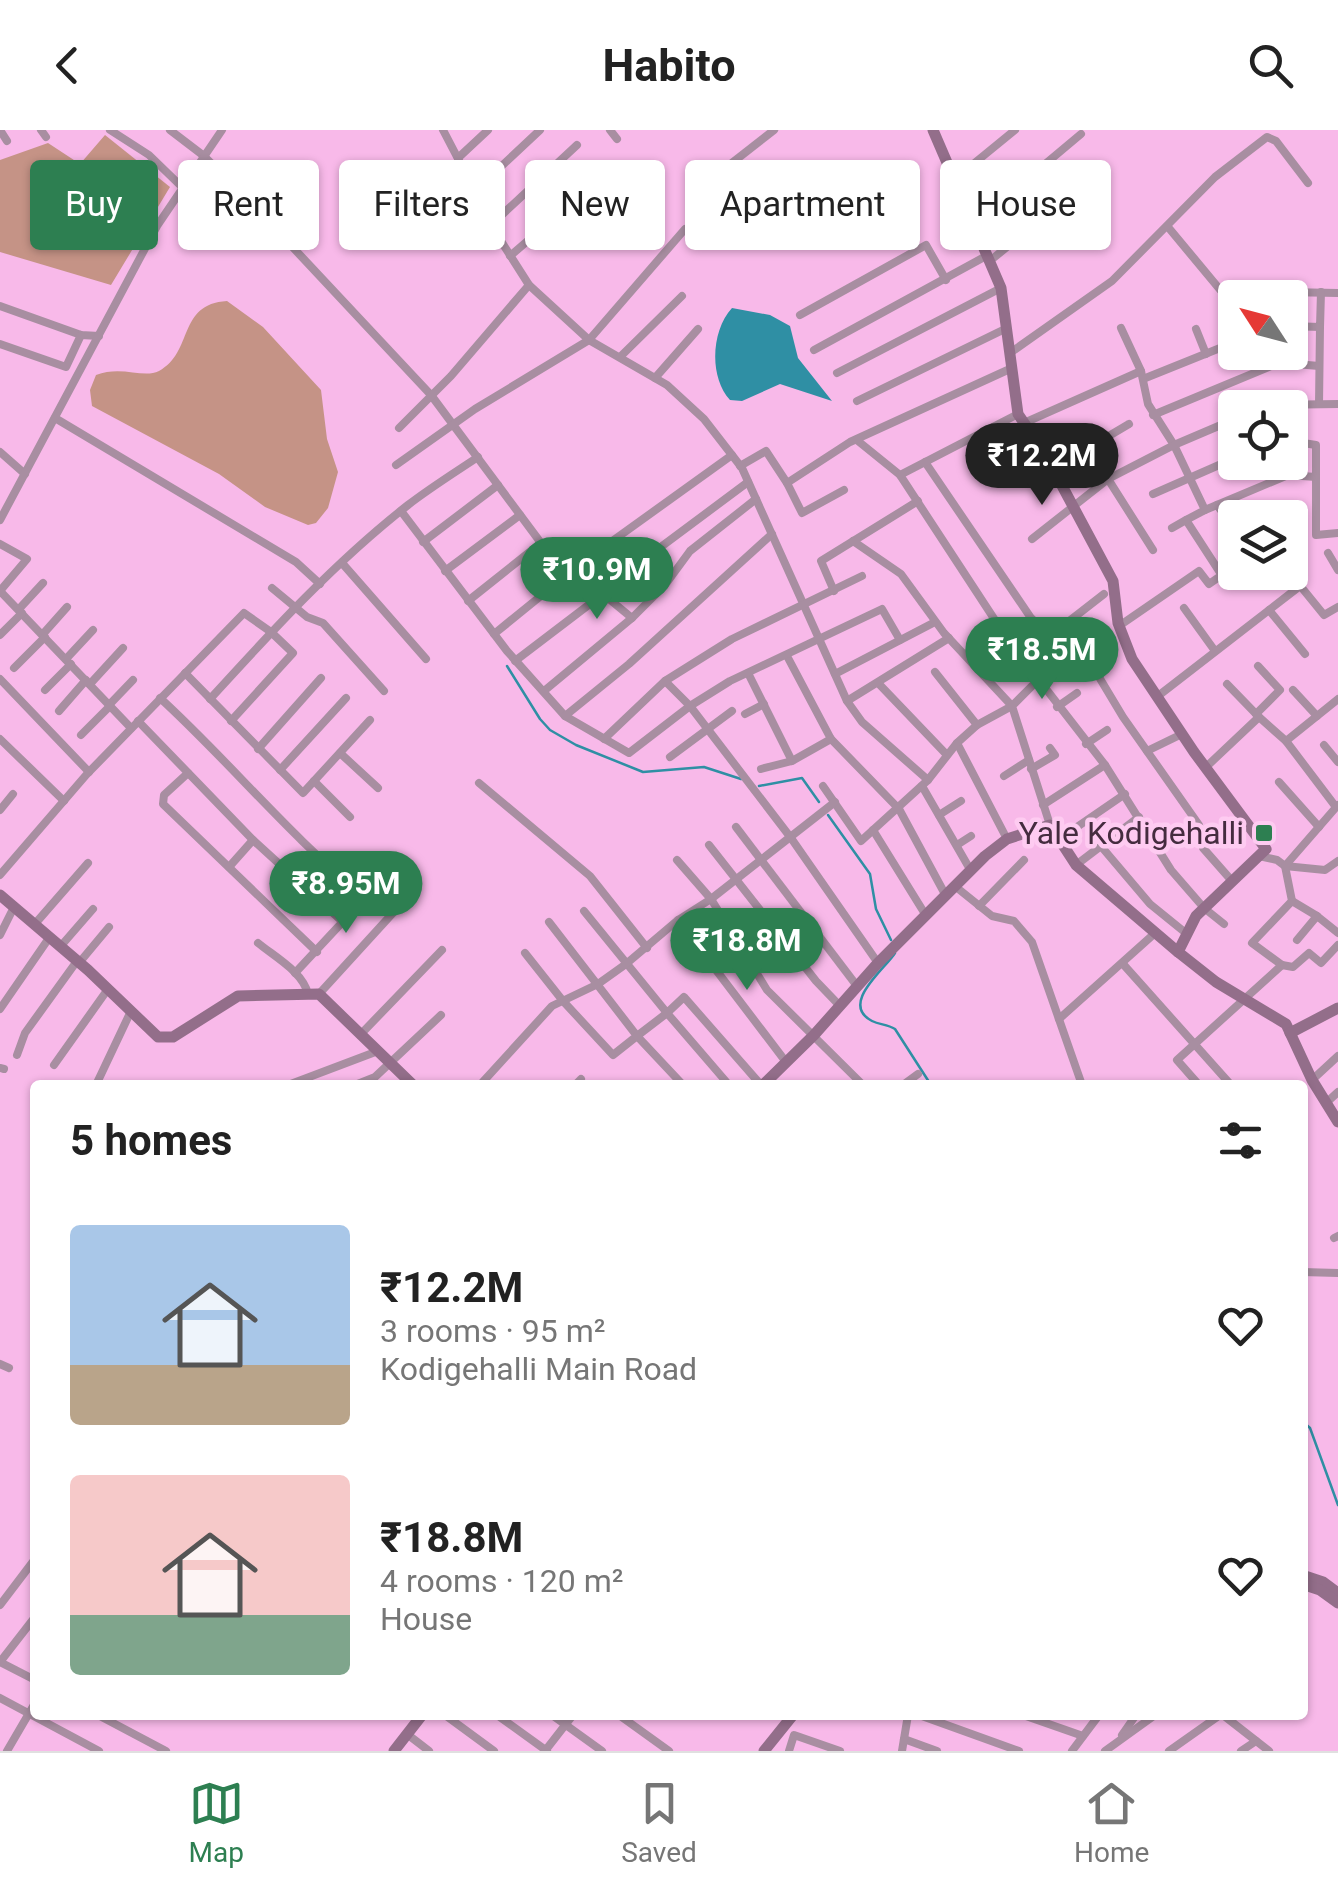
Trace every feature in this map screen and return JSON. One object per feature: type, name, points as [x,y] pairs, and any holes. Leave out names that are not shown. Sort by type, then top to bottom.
[{"type":"street","points":[[0,130],[7,141]]},
{"type":"street","points":[[110,130],[149,155],[178,183]]},
{"type":"street","points":[[170,130],[204,156],[432,395],[541,543],[468,601]]},
{"type":"street","points":[[201,160],[222,130]]},
{"type":"street","points":[[442,130],[458,158],[488,130]]},
{"type":"street","points":[[505,163],[540,130]]},
{"type":"street","points":[[610,130],[617,138]]},
{"type":"street","points":[[736,160],[774,130]]},
{"type":"street","points":[[934,130],[947,160]]},
{"type":"street","points":[[978,160],[1015,130]]},
{"type":"street","points":[[1050,160],[1081,134]]},
{"type":"street","points":[[1010,353],[1112,281],[1216,177],[1267,136],[1276,141],[1308,183]]},
{"type":"street","points":[[505,212],[578,145]]},
{"type":"street","points":[[1,514],[178,196]]},
{"type":"street","points":[[1168,227],[1218,287]]},
{"type":"street","points":[[396,464],[589,340],[685,229]]},
{"type":"street","points":[[510,256],[525,243]]},
{"type":"street","points":[[800,315],[926,245],[946,280]]},
{"type":"street","points":[[505,247],[529,285],[589,340],[668,384],[704,419],[740,466],[847,701],[862,722],[925,783],[972,871]]},
{"type":"street","points":[[986,250],[1001,288],[1021,418],[1075,506],[1113,581],[1119,626],[1132,659],[1266,849],[1196,916],[1178,952]]},
{"type":"street","points":[[814,350],[999,250]]},
{"type":"street","points":[[399,428],[529,285]]},
{"type":"street","points":[[837,373],[1001,288]]},
{"type":"street","points":[[1308,292],[1338,293]]},
{"type":"street","points":[[1319,404],[1321,292]]},
{"type":"street","points":[[620,358],[682,296]]},
{"type":"street","points":[[0,306],[81,335],[99,336]]},
{"type":"street","points":[[1308,327],[1320,328]]},
{"type":"street","points":[[857,401],[1007,328]]},
{"type":"street","points":[[1122,328],[1153,414],[1174,445],[1205,510]]},
{"type":"street","points":[[655,378],[698,329]]},
{"type":"street","points":[[1196,329],[1206,354]]},
{"type":"street","points":[[0,344],[66,366],[81,335]]},
{"type":"street","points":[[900,475],[1021,418],[1218,349]]},
{"type":"street","points":[[1153,414],[1280,364],[1320,366]]},
{"type":"street","points":[[787,483],[858,441],[1012,368]]},
{"type":"street","points":[[1308,405],[1338,404]]},
{"type":"street","points":[[55,418],[296,562],[320,584]]},
{"type":"street","points":[[1054,469],[1128,424]]},
{"type":"street","points":[[1032,539],[1108,480],[1218,427]]},
{"type":"street","points":[[858,441],[900,475],[1037,680],[1105,765],[1171,870],[1204,908],[1224,924]]},
{"type":"street","points":[[1308,444],[1316,445],[1316,534],[1338,533]]},
{"type":"street","points":[[740,466],[766,451],[802,512],[844,490]]},
{"type":"street","points":[[0,452],[25,474]]},
{"type":"street","points":[[494,634],[579,565],[732,456]]},
{"type":"street","points":[[210,699],[342,563],[401,511],[478,457]]},
{"type":"street","points":[[823,786],[861,841],[925,783],[957,742],[977,725],[1012,706],[1054,657],[1050,636],[1030,618],[924,462]]},
{"type":"street","points":[[1153,494],[1218,465]]},
{"type":"street","points":[[1172,528],[1288,475],[1316,477]]},
{"type":"street","points":[[1108,480],[1153,550]]},
{"type":"street","points":[[646,558],[748,482]]},
{"type":"street","points":[[423,542],[498,485]]},
{"type":"street","points":[[544,691],[632,618],[665,585],[681,558],[756,499]]},
{"type":"street","points":[[834,591],[821,560],[918,501]]},
{"type":"street","points":[[401,511],[515,661],[565,716],[629,753],[690,706],[748,673],[882,608],[900,640]]},
{"type":"street","points":[[445,572],[520,515]]},
{"type":"street","points":[[1186,520],[1218,569]]},
{"type":"street","points":[[565,716],[629,664],[772,534]]},
{"type":"street","points":[[852,541],[900,574],[935,622],[1012,706],[1050,825],[1076,865],[1154,934],[1286,1024],[1312,1080],[1338,1122]]},
{"type":"street","points":[[0,544],[27,559],[0,591],[110,705],[188,773],[344,924]]},
{"type":"street","points":[[1328,554],[1338,570]]},
{"type":"street","points":[[342,563],[426,659]]},
{"type":"street","points":[[579,565],[603,594],[632,618]]},
{"type":"street","points":[[1119,626],[1199,571],[1209,584],[1218,576]]},
{"type":"street","points":[[604,739],[665,681],[732,639],[862,576]]},
{"type":"street","points":[[0,636],[43,583]]},
{"type":"street","points":[[272,588],[323,624],[384,691]]},
{"type":"street","points":[[1158,696],[1295,590]]},
{"type":"street","points":[[1303,590],[1324,615],[1338,606]]},
{"type":"street","points":[[515,661],[603,594]]},
{"type":"street","points":[[1050,636],[1104,594]]},
{"type":"street","points":[[14,668],[67,607]]},
{"type":"street","points":[[1184,608],[1215,651]]},
{"type":"street","points":[[1269,610],[1305,654]]},
{"type":"street","points":[[0,875],[90,772],[244,612],[293,653],[231,720]]},
{"type":"street","points":[[835,674],[935,622]]},
{"type":"street","points":[[1066,622],[1147,751],[1200,826],[1203,848],[1232,881]]},
{"type":"street","points":[[45,690],[94,630]]},
{"type":"street","points":[[847,701],[949,638]]},
{"type":"street","points":[[58,711],[123,648]]},
{"type":"street","points":[[787,656],[831,740],[898,809],[951,891],[992,916],[1014,921],[1032,942],[1080,1080]]},
{"type":"street","points":[[1206,768],[1280,690],[1258,666]]},
{"type":"street","points":[[935,672],[977,725]]},
{"type":"street","points":[[185,673],[302,793],[370,720]]},
{"type":"street","points":[[748,673],[792,761]]},
{"type":"street","points":[[258,748],[321,678]]},
{"type":"street","points":[[0,679],[90,772]]},
{"type":"street","points":[[70,751],[133,680]]},
{"type":"street","points":[[665,681],[708,726],[878,962]]},
{"type":"street","points":[[879,684],[946,754]]},
{"type":"street","points":[[1227,684],[1286,742],[1337,806],[1284,866]]},
{"type":"street","points":[[1293,690],[1317,716]]},
{"type":"street","points":[[1057,706],[1077,693]]},
{"type":"street","points":[[160,698],[206,740],[319,860],[366,898]]},
{"type":"street","points":[[280,770],[346,698]]},
{"type":"street","points":[[1286,742],[1338,700]]},
{"type":"street","points":[[745,714],[764,704]]},
{"type":"street","points":[[670,757],[732,711]]},
{"type":"street","points":[[1086,744],[1106,730]]},
{"type":"street","points":[[1147,751],[1182,734]]},
{"type":"street","points":[[0,738],[64,801]]},
{"type":"street","points":[[761,769],[792,761],[831,740]]},
{"type":"street","points":[[957,742],[1007,839]]},
{"type":"street","points":[[1324,745],[1338,762]]},
{"type":"street","points":[[1004,776],[1055,755],[1050,748]]},
{"type":"street","points":[[340,752],[378,788]]},
{"type":"street","points":[[1043,806],[1105,765]]},
{"type":"street","points":[[188,773],[162,800],[317,952]]},
{"type":"street","points":[[314,781],[350,817]]},
{"type":"street","points":[[1279,782],[1319,827]]},
{"type":"street","points":[[479,783],[590,876],[648,948]]},
{"type":"street","points":[[0,810],[13,794]]},
{"type":"street","points":[[1058,840],[1124,794]]},
{"type":"street","points":[[939,815],[961,801]]},
{"type":"street","points":[[485,1080],[552,1006],[598,984],[626,964],[835,802]]},
{"type":"street","points":[[1076,865],[1139,817]]},
{"type":"street","points":[[1328,817],[1338,823]]},
{"type":"street","points":[[769,1080],[878,962],[985,856],[1007,839],[1050,825]]},
{"type":"street","points":[[736,827],[857,986]]},
{"type":"street","points":[[874,830],[925,914]]},
{"type":"street","points":[[956,846],[971,836]]},
{"type":"street","points":[[229,868],[253,840]]},
{"type":"street","points":[[1100,844],[1150,904],[1186,934]]},
{"type":"street","points":[[709,846],[840,1006]]},
{"type":"street","points":[[1259,856],[1284,866],[1325,870],[1338,861]]},
{"type":"street","points":[[677,860],[711,899],[767,990],[858,1080]]},
{"type":"street","points":[[979,906],[1024,860]]},
{"type":"street","points":[[34,926],[88,863]]},
{"type":"street","points":[[1284,866],[1292,901],[1338,933]]},
{"type":"street","points":[[296,974],[377,886]]},
{"type":"street","points":[[0,894],[158,1036],[173,1038],[238,996],[314,994],[402,903]]},
{"type":"street","points":[[1292,901],[1252,943],[1282,965],[1293,967],[1309,953],[1321,963],[1338,945]]},
{"type":"street","points":[[0,935],[14,907]]},
{"type":"street","points":[[60,947],[93,909]]},
{"type":"street","points":[[584,912],[726,1080]]},
{"type":"street","points":[[1296,940],[1317,916]]},
{"type":"street","points":[[678,920],[786,1062]]},
{"type":"street","points":[[549,922],[636,1036],[679,1080]]},
{"type":"street","points":[[17,1056],[25,1033],[78,962],[110,927]]},
{"type":"street","points":[[1059,1020],[1154,934]]},
{"type":"street","points":[[0,1009],[49,938]]},
{"type":"street","points":[[258,943],[409,1080]]},
{"type":"street","points":[[360,1034],[442,950]]},
{"type":"street","points":[[525,953],[563,1002],[613,1055],[684,997],[761,1080]]},
{"type":"street","points":[[1122,964],[1227,1080]]},
{"type":"street","points":[[1195,1080],[1178,1060],[1282,965]]},
{"type":"street","points":[[54,1065],[108,989]]},
{"type":"street","points":[[1290,1033],[1338,1008]]},
{"type":"street","points":[[98,1080],[132,1011]]},
{"type":"street","points":[[370,1080],[440,1015]]},
{"type":"street","points":[[301,1080],[378,1051]]},
{"type":"street","points":[[1312,1080],[1338,1056]]},
{"type":"street","points":[[910,1080],[918,1074]]},
{"type":"street","points":[[673,1080],[676,1077]]},
{"type":"street","points":[[1326,1103],[1338,1092]]},
{"type":"street","points":[[1308,1272],[1338,1273]]},
{"type":"street","points":[[0,1605],[30,1566]]},
{"type":"street","points":[[1308,1577],[1338,1593]]},
{"type":"street","points":[[1308,1586],[1338,1602]]},
{"type":"street","points":[[30,1623],[0,1662],[30,1677]]},
{"type":"street","points":[[0,1698],[29,1713],[7,1749]]},
{"type":"street","points":[[42,1720],[99,1751]]},
{"type":"street","points":[[107,1720],[166,1751]]},
{"type":"street","points":[[394,1751],[418,1720]]},
{"type":"street","points":[[452,1720],[494,1751]]},
{"type":"street","points":[[504,1720],[546,1751],[569,1720]]},
{"type":"street","points":[[558,1720],[602,1751]]},
{"type":"street","points":[[626,1720],[669,1751]]},
{"type":"street","points":[[764,1751],[789,1720]]},
{"type":"street","points":[[902,1751],[907,1720]]},
{"type":"street","points":[[933,1720],[1019,1751]]},
{"type":"street","points":[[1037,1720],[1083,1736]]},
{"type":"street","points":[[1072,1751],[1095,1720]]},
{"type":"street","points":[[1117,1742],[1132,1720]]},
{"type":"street","points":[[1105,1751],[1148,1720]]},
{"type":"street","points":[[1168,1751],[1214,1720]]},
{"type":"street","points":[[1229,1720],[1269,1751]]},
{"type":"street","points":[[407,1734],[429,1751]]},
{"type":"street","points":[[789,1751],[794,1735],[840,1751]]},
{"type":"street","points":[[904,1739],[937,1751]]},
{"type":"street","points":[[1241,1751],[1256,1740]]},
{"type":"shaded area","points":[[105,135],[136,160],[83,160]]},
{"type":"shaded area","points":[[48,143],[74,160],[30,160],[30,250],[132,250],[111,285],[0,252],[0,160]]},
{"type":"shaded area","points":[[158,177],[170,187],[158,207]]},
{"type":"shaded area","points":[[227,301],[263,327],[321,390],[327,439],[338,472],[328,508],[316,523],[308,525],[265,507],[219,474],[92,406],[90,390],[96,375],[159,371],[170,363],[200,311]]},
{"type":"shaded area","points":[[732,308],[770,315],[790,326],[798,358],[832,401],[780,384],[742,401],[730,400],[718,379],[715,354],[720,329]]},
{"type":"waterway","points":[[507,666],[540,719],[550,730],[576,745],[643,772],[704,767],[741,779]]},
{"type":"waterway","points":[[759,786],[802,778],[819,802]]},
{"type":"waterway","points":[[828,815],[870,874],[876,909],[891,940]]},
{"type":"waterway","points":[[895,953],[867,987],[860,1005],[872,1021],[895,1029],[928,1080]]},
{"type":"waterway","points":[[1308,1426],[1338,1505]]},
{"type":"place","name":"Yale Kodigehalli","points":[[1264,833]]}]
